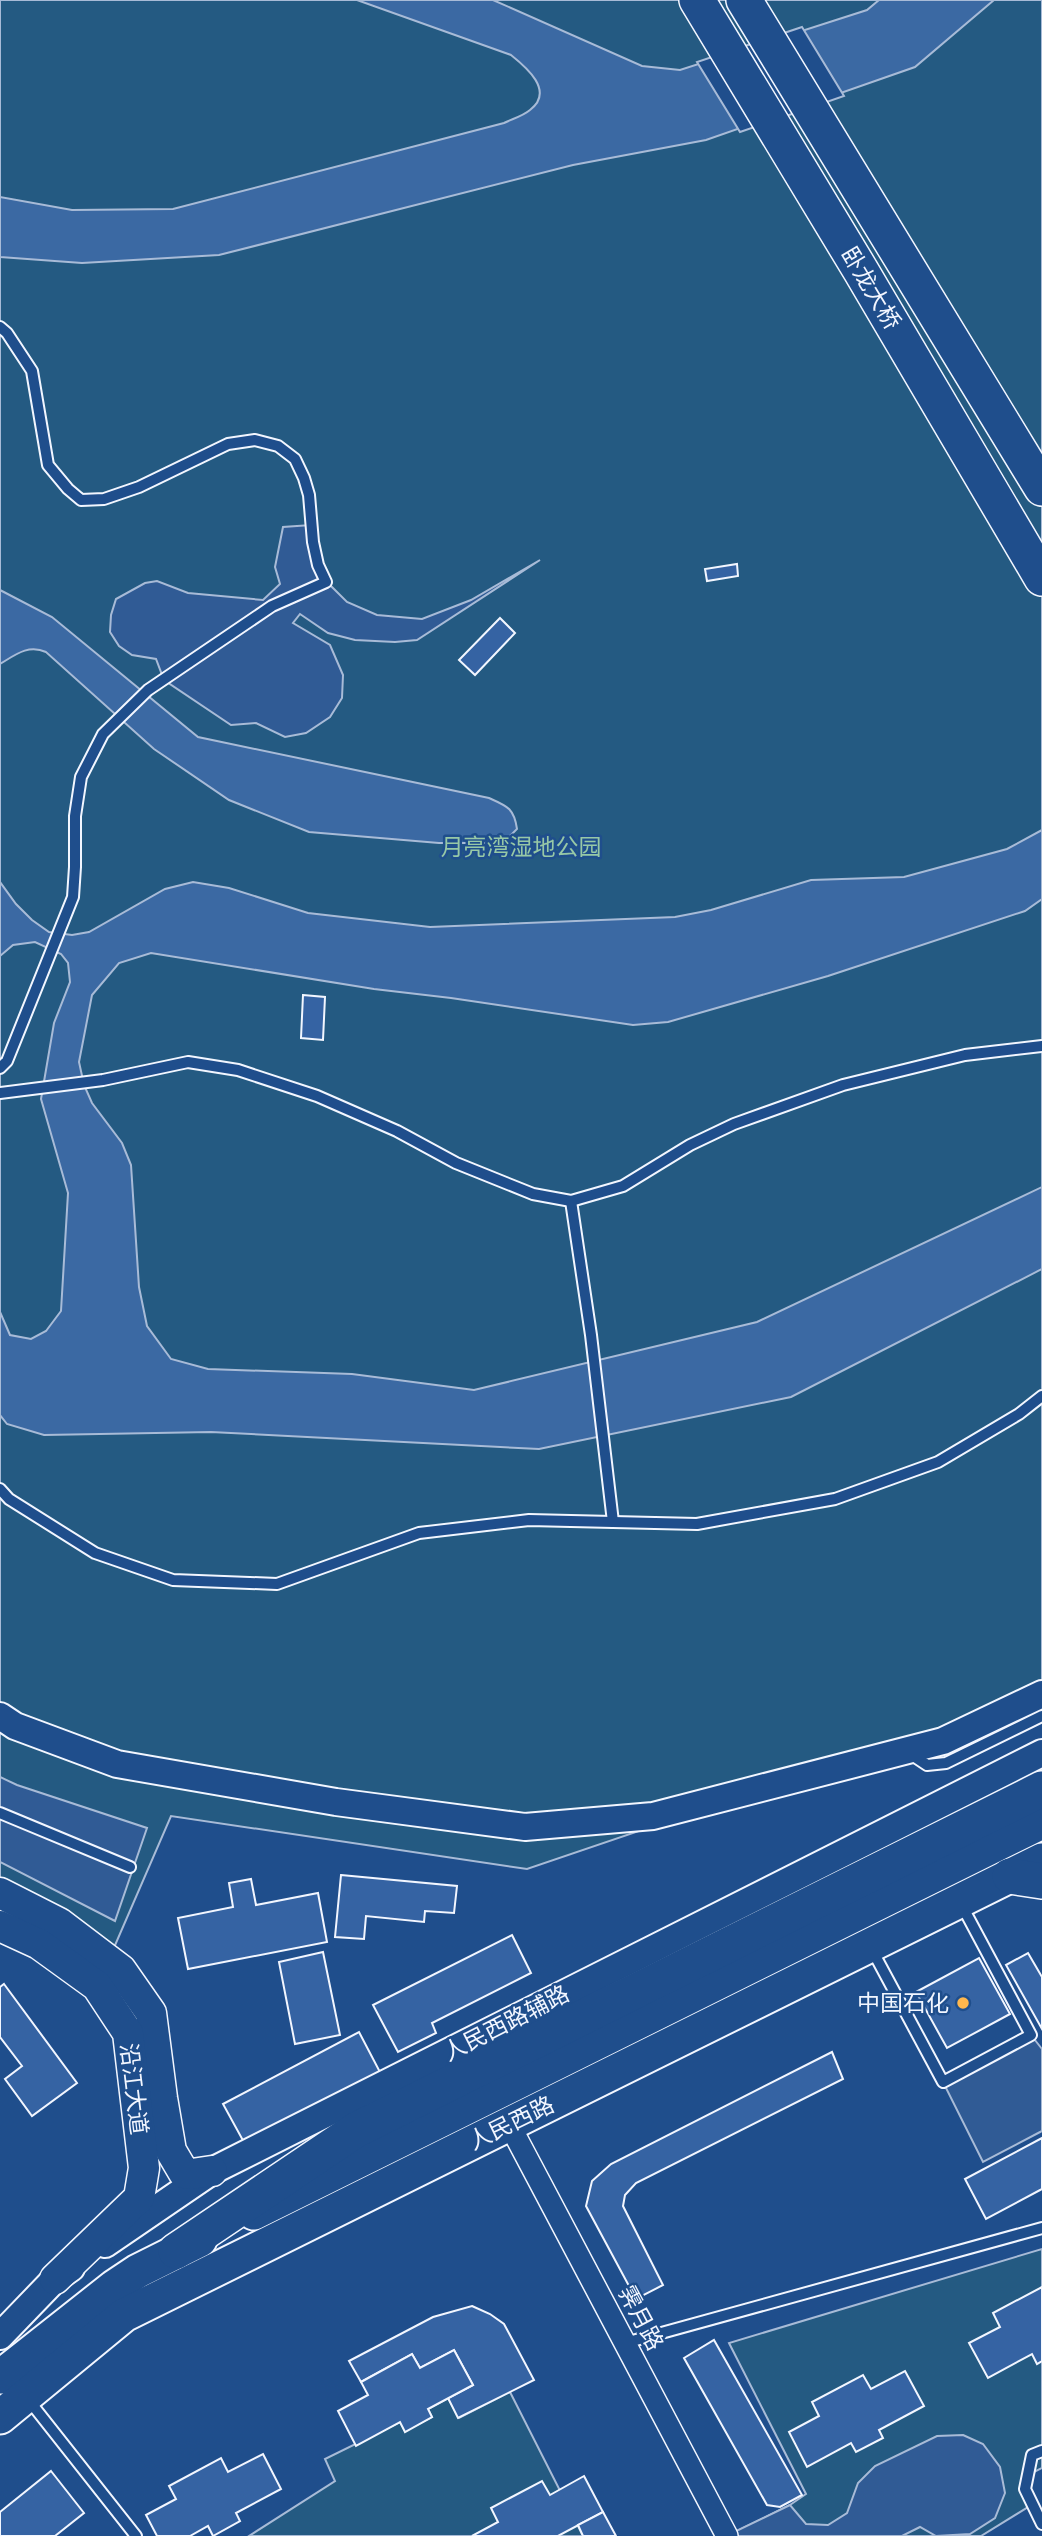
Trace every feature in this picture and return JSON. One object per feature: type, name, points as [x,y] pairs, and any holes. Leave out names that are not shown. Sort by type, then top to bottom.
[{"type":"highway","name":"卧龙大桥","points":[[697,0],[868,282],[1042,578]]},
{"type":"highway","name":"卧龙大桥","points":[[744,0],[1042,488]]},
{"type":"highway","points":[[176,2251],[356,2130],[1042,1789]]},
{"type":"main road","name":"人民西路","points":[[0,2417],[13,2387],[114,2287],[176,2251],[1042,1822]]},
{"type":"main road","name":"人民西路","points":[[13,2387],[124,2315],[959,1901],[1034,1878]]},
{"type":"main road","name":"沿江大道","points":[[0,1893],[59,1923],[121,1970],[151,2013],[171,2151],[184,2173],[212,2171]]},
{"type":"main road","name":"沿江大道","points":[[0,1926],[39,1944],[97,1986],[128,2033],[144,2168],[139,2198],[55,2279]]},
{"type":"street","points":[[0,1717],[15,1726],[117,1764],[336,1802],[525,1827],[653,1816],[906,1751],[943,1741],[1042,1694]]},
{"type":"street","name":"人民西路辅路","points":[[0,2336],[55,2279],[212,2171],[1042,1753]]},
{"type":"street","name":"霁月路","points":[[509,2124],[727,2536]]},
{"type":"lane","points":[[0,327],[7,332],[32,371],[48,465],[68,489],[81,499],[104,499],[139,487],[228,444],[255,440],[278,446],[295,459],[304,478],[309,495],[313,542],[318,565],[326,582],[272,606],[148,691],[103,734],[80,777],[75,816],[73,897],[7,1061],[0,1068]]},
{"type":"lane","points":[[0,1093],[103,1080],[188,1062],[238,1070],[317,1096],[397,1131],[456,1163],[533,1194],[571,1201],[623,1186],[690,1145],[734,1124],[843,1085],[965,1055],[1042,1046]]},
{"type":"lane","points":[[571,1201],[591,1335],[613,1522]]},
{"type":"lane","points":[[0,1489],[9,1499],[95,1553],[173,1580],[277,1584],[419,1533],[528,1520],[697,1524],[835,1499],[938,1462],[1019,1415],[1042,1396]]},
{"type":"lane","points":[[906,1751],[928,1765],[946,1763],[1042,1716]]},
{"type":"lane","points":[[0,1814],[130,1867]]},
{"type":"lane","points":[[870,1945],[943,2082],[1031,2035],[959,1901]]},
{"type":"lane","points":[[625,2343],[1042,2228]]},
{"type":"lane","points":[[13,2387],[136,2536]]},
{"type":"lane","points":[[1042,2451],[1032,2455],[1025,2489],[1042,2524]]},
{"type":"green space","name":"月亮湾湿地公园","points":[[0,0],[1042,0],[1042,1694],[527,1869],[171,1816],[103,1973],[0,1909]]},
{"type":"green space","points":[[1042,2249],[1042,2468],[1028,2475],[1033,2504],[981,2536],[727,2536],[790,2505],[806,2494],[729,2343]]},
{"type":"green space","points":[[510,2392],[583,2536],[249,2536],[335,2481],[325,2459],[400,2422],[405,2431],[432,2417],[428,2409],[448,2398],[459,2418]]},
{"type":"shaded area","points":[[357,0],[493,0],[642,66],[680,70],[867,10],[879,0],[994,0],[915,67],[706,140],[573,165],[219,255],[82,263],[0,257],[0,197],[72,210],[173,209],[504,123],[527,112],[537,103],[540,95],[536,80],[511,55]]},
{"type":"shaded area","points":[[311,525],[318,565],[331,586],[347,602],[377,615],[422,619],[471,600],[540,560],[417,640],[355,640],[328,633],[300,614],[293,623],[330,645],[343,675],[342,698],[330,717],[306,733],[285,737],[256,723],[231,725],[164,680],[156,659],[132,655],[119,646],[110,632],[116,599],[145,583],[157,581],[188,593],[263,600],[280,584],[275,567],[283,527]]},
{"type":"shaded area","points":[[0,590],[52,617],[198,737],[489,798],[509,809],[517,829],[507,839],[492,843],[439,843],[309,832],[229,800],[154,749],[46,652],[27,650],[0,664]]},
{"type":"shaded area","points":[[1042,830],[1042,899],[1025,911],[828,976],[668,1022],[633,1025],[374,989],[151,953],[119,963],[92,995],[79,1062],[84,1085],[92,1103],[122,1143],[131,1165],[139,1287],[147,1326],[171,1359],[208,1369],[352,1374],[474,1390],[757,1322],[1042,1187],[1042,1269],[791,1397],[539,1449],[211,1432],[44,1435],[7,1424],[0,1415],[0,1312],[10,1335],[31,1339],[46,1331],[61,1311],[68,1193],[41,1099],[54,1023],[70,982],[68,963],[61,954],[35,942],[13,945],[0,956],[0,882],[32,920],[49,932],[72,935],[89,932],[165,889],[193,882],[229,888],[308,913],[430,927],[675,917],[711,910],[811,880],[904,877],[1007,849]]},
{"type":"shaded area","points":[[0,1777],[147,1828],[115,1921],[0,1862]]},
{"type":"shaded area","points":[[1031,2035],[1042,2049],[1042,2131],[983,2162],[943,2082]]},
{"type":"shaded area","points":[[963,2435],[983,2444],[1000,2467],[1005,2493],[995,2518],[970,2534],[936,2536],[920,2527],[902,2536],[726,2536],[790,2505],[806,2524],[828,2525],[847,2513],[858,2483],[875,2466],[937,2436]]},
{"type":"pier","points":[[802,27],[844,96],[740,132],[697,62]]},
{"type":"building","points":[[737,564],[738,576],[707,581],[705,569]]},
{"type":"building","points":[[500,618],[515,633],[475,675],[459,660]]},
{"type":"building","points":[[303,995],[325,997],[323,1040],[301,1038]]},
{"type":"building","points":[[341,1875],[457,1886],[454,1913],[425,1911],[424,1922],[366,1916],[364,1939],[335,1937]]},
{"type":"building","points":[[251,1879],[256,1905],[318,1893],[327,1942],[188,1969],[178,1918],[233,1907],[229,1883]]},
{"type":"building","points":[[512,1935],[531,1973],[432,2023],[436,2033],[398,2052],[373,2005]]},
{"type":"building","points":[[323,1952],[340,2035],[295,2044],[279,1962]]},
{"type":"building","points":[[1028,1953],[1042,1977],[1042,2029],[1006,1965]]},
{"type":"building","name":"中国石化","points":[[979,1958],[1010,2014],[947,2048],[916,1992]]},
{"type":"building","points":[[4,1984],[77,2083],[32,2116],[5,2079],[22,2066],[0,2037],[0,1987]]},
{"type":"building","points":[[359,2032],[381,2074],[246,2146],[223,2104]]},
{"type":"building","points":[[832,2052],[843,2079],[636,2183],[625,2195],[623,2206],[663,2285],[636,2299],[586,2206],[592,2181],[611,2164]]},
{"type":"building","points":[[1042,2138],[1042,2189],[986,2219],[965,2179]]},
{"type":"building","points":[[1042,2287],[1042,2361],[1037,2364],[1032,2354],[988,2378],[969,2343],[1000,2327],[993,2313]]},
{"type":"building","points":[[472,2306],[504,2324],[534,2380],[458,2418],[448,2398],[473,2385],[454,2350],[420,2368],[412,2354],[361,2382],[349,2361],[433,2317]]},
{"type":"building","points":[[714,2340],[802,2495],[780,2507],[767,2505],[684,2358]]},
{"type":"building","points":[[454,2350],[473,2385],[428,2409],[432,2417],[405,2432],[400,2422],[356,2446],[338,2411],[368,2395],[361,2382],[412,2354],[420,2368]]},
{"type":"building","points":[[905,2371],[924,2406],[879,2430],[883,2438],[856,2452],[851,2443],[807,2467],[789,2432],[819,2416],[812,2402],[863,2375],[871,2389]]},
{"type":"building","points":[[263,2454],[281,2489],[236,2513],[240,2521],[213,2536],[208,2526],[190,2536],[157,2536],[146,2515],[176,2499],[169,2486],[221,2458],[228,2472]]},
{"type":"building","points":[[51,2471],[84,2513],[55,2536],[0,2536],[0,2512]]},
{"type":"building","points":[[584,2476],[603,2512],[558,2536],[472,2536],[498,2522],[491,2508],[542,2481],[550,2495]]},
{"type":"building","points":[[603,2512],[616,2536],[583,2536],[578,2525]]},
{"type":"place","name":"中国石化","points":[[963,2003]]}]
